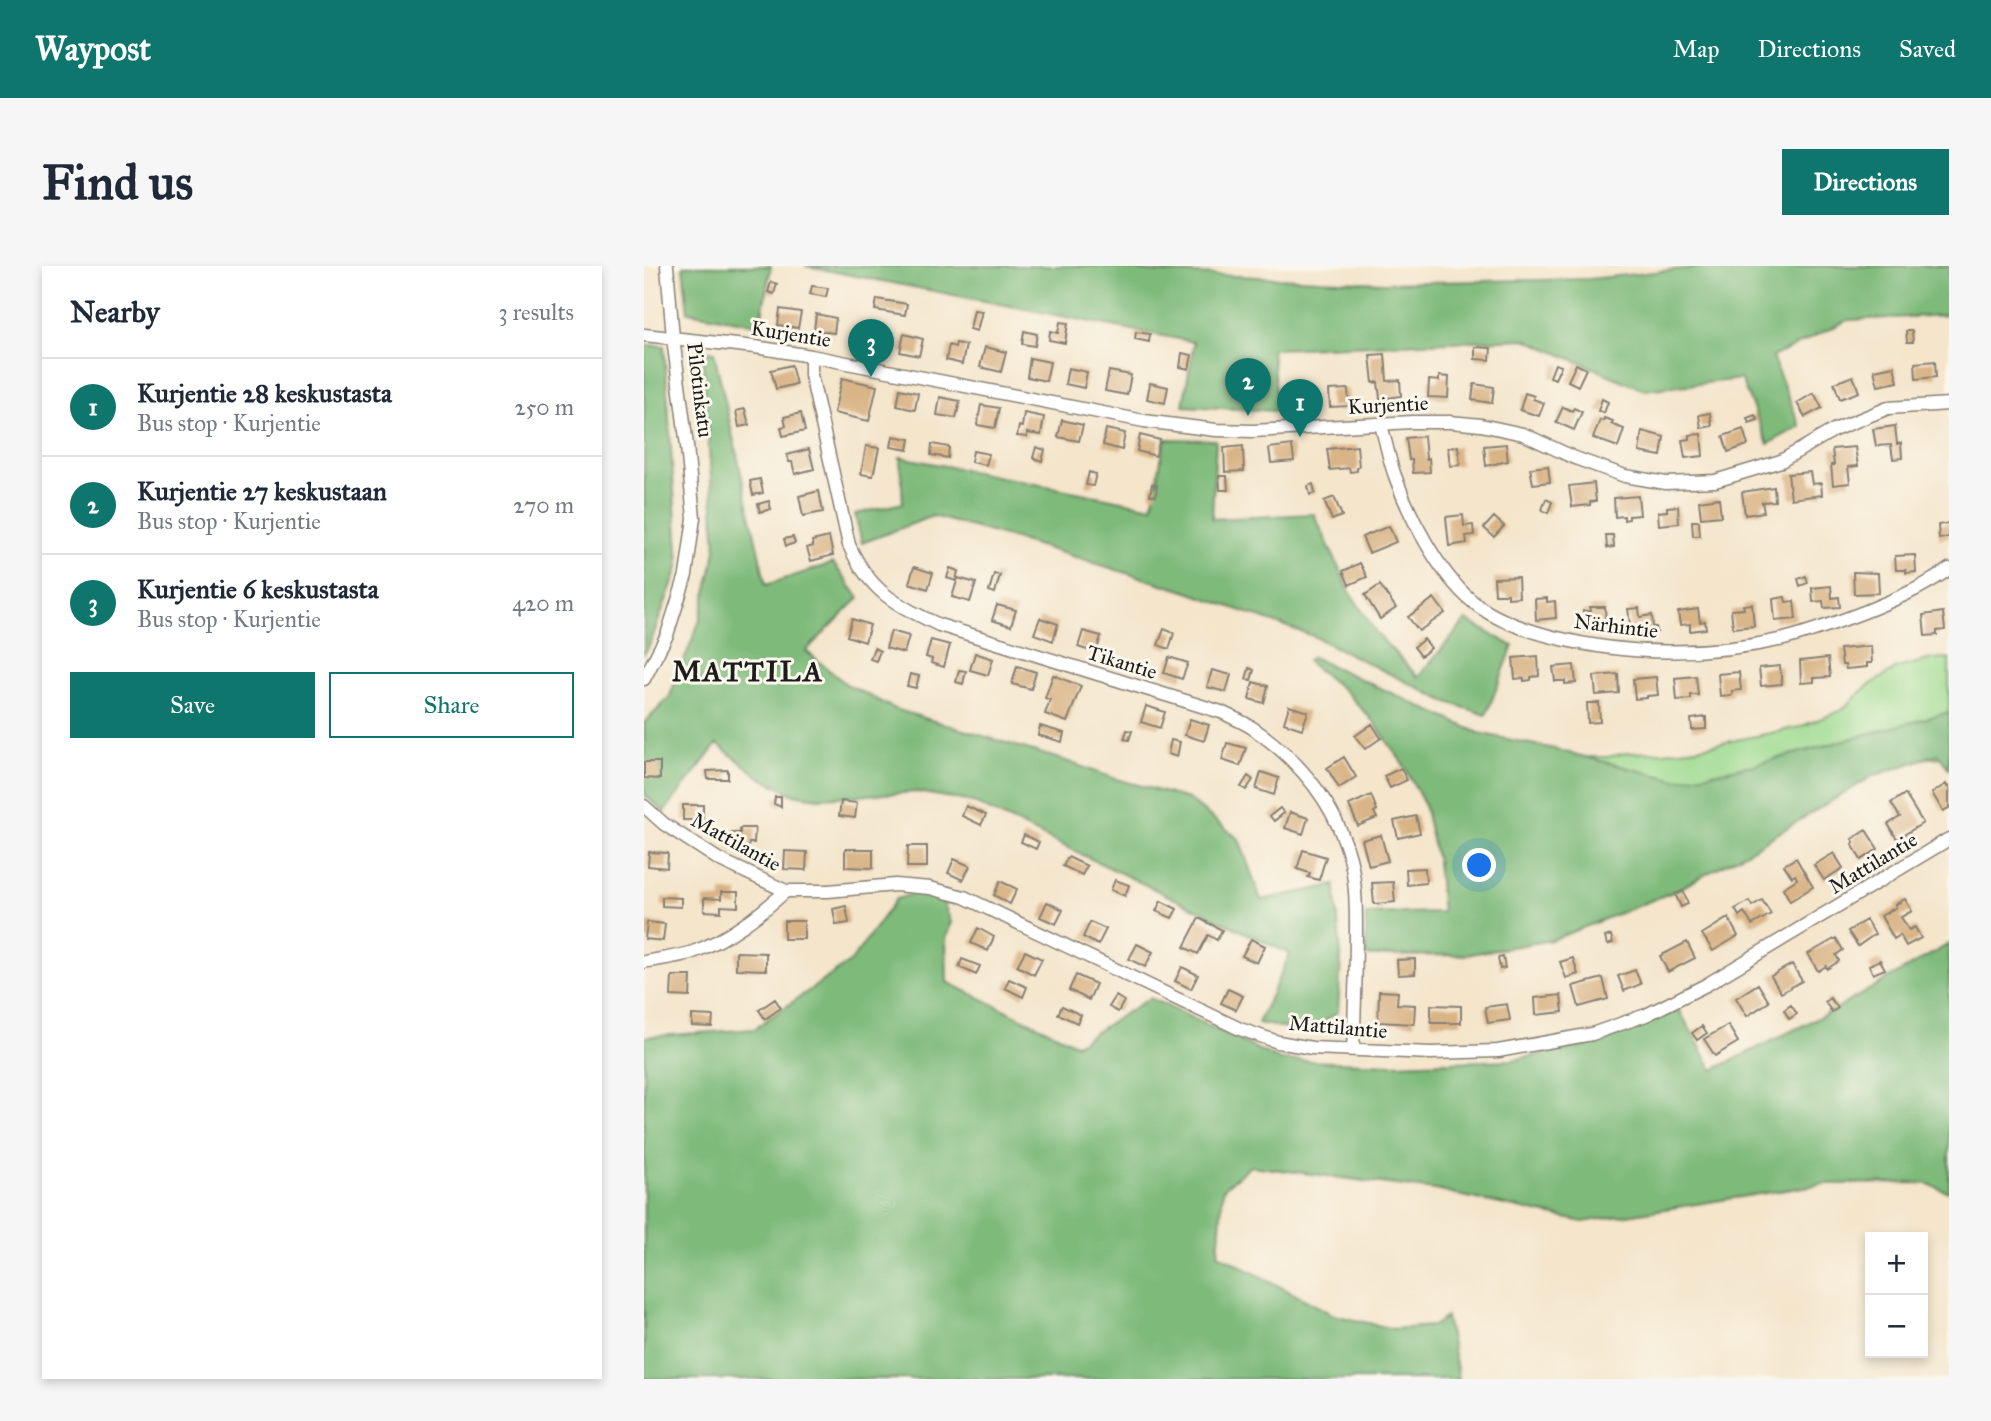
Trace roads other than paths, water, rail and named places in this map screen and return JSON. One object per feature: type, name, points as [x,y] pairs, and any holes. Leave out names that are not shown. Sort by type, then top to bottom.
[{"type":"street","name":"Pilotinkatu","points":[[644,679],[667,635],[686,575],[694,518],[667,266]]},
{"type":"street","name":"Kurjentie","points":[[644,335],[811,356],[1144,421],[1216,430],[1254,431],[1412,422],[1481,425],[1523,434],[1575,458],[1625,476],[1666,483],[1715,481],[1781,461],[1834,430],[1878,412],[1899,407],[1949,404]]},
{"type":"street","name":"Tikantie","points":[[811,356],[811,375],[849,545],[859,568],[879,590],[901,607],[939,625],[1220,712],[1252,727],[1290,757],[1318,789],[1337,821],[1350,860],[1356,895],[1353,1049]]},
{"type":"street","name":"Närhintie","points":[[1381,425],[1394,474],[1409,512],[1434,555],[1472,601],[1496,617],[1532,632],[1577,643],[1633,650],[1688,652],[1738,647],[1784,639],[1829,625],[1929,584],[1949,569]]},
{"type":"street","name":"Mattilantie","points":[[644,806],[664,824],[718,859],[786,891],[828,891],[895,885],[930,888],[964,897],[1240,1029],[1312,1048],[1431,1053],[1498,1051],[1592,1034],[1646,1015],[1706,985],[1949,839]]},
{"type":"street","points":[[644,962],[693,952],[729,934],[760,914],[786,891]]},
{"type":"place","name":"Kurjentie 6 keskustasta","points":[[871,377]]},
{"type":"place","name":"Kurjentie 27 keskustaan","points":[[1248,416]]},
{"type":"place","name":"Kurjentie 28 keskustasta","points":[[1300,437]]},
{"type":"district","name":"MATTILA","points":[[748,671]]}]
